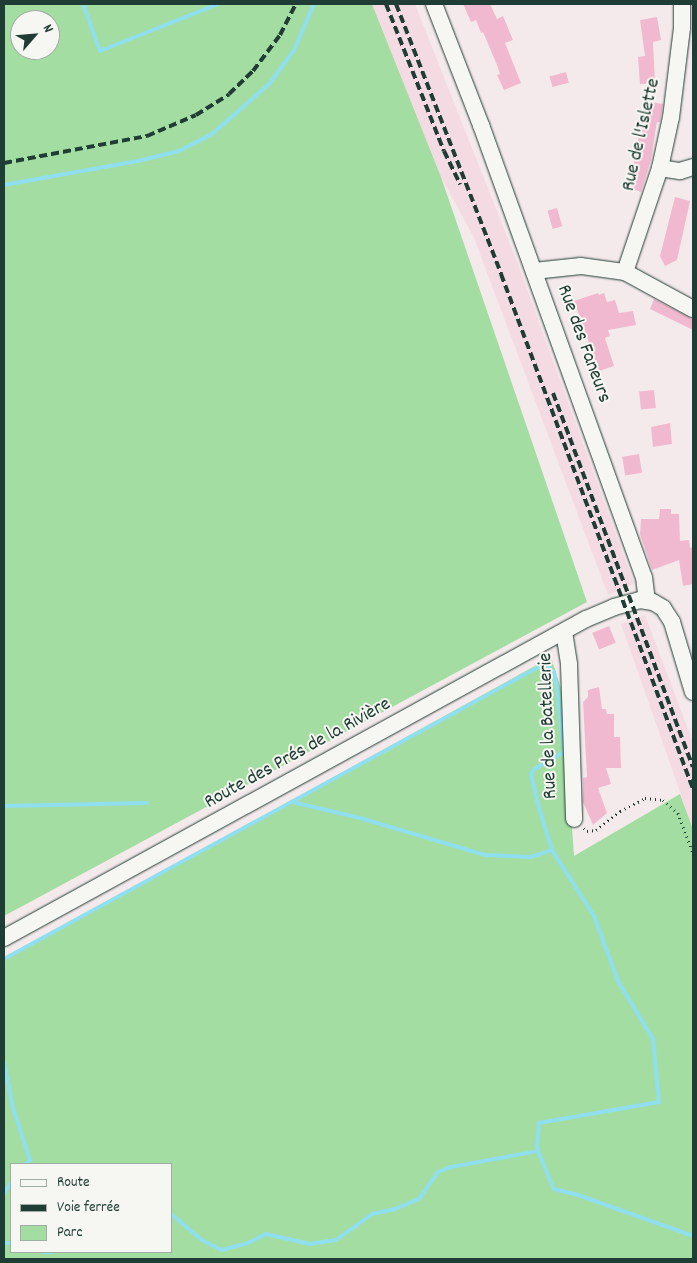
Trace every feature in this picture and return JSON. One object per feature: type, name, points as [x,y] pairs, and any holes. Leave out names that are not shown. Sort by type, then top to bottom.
[{"type":"street","name":"Rue des Faneurs","points":[[434,4],[481,125],[644,577],[647,600]]},
{"type":"street","name":"Rue de l'Islette","points":[[625,272],[660,168],[671,117],[688,27],[682,4]]},
{"type":"street","points":[[660,168],[680,171],[693,167]]},
{"type":"street","points":[[534,271],[581,266],[625,272],[693,310]]},
{"type":"street","points":[[647,600],[659,606],[668,614],[693,692]]},
{"type":"street","name":"Route des Prés de la Rivière","points":[[4,938],[564,632],[614,607],[631,601],[647,600]]},
{"type":"street","name":"Rue de la Batellerie","points":[[564,632],[570,665],[574,819]]},
{"type":"path","points":[[574,819],[587,830],[596,830],[620,811],[645,798],[663,800],[678,813],[693,853]]},
{"type":"shaded area","points":[[372,4],[415,4],[518,264],[634,584],[608,595],[474,238],[441,177]]},
{"type":"shaded area","points":[[645,615],[693,742],[693,829],[621,624]]},
{"type":"green space","points":[[4,4],[372,4],[441,177],[587,602],[4,916]]},
{"type":"green space","points":[[551,657],[563,695],[574,856],[680,794],[693,829],[693,1259],[4,1259],[4,959]]},
{"type":"building","points":[[463,4],[490,4],[497,19],[503,16],[513,40],[505,43],[521,83],[504,90],[497,75],[500,74],[497,65],[483,32],[481,33],[476,20],[471,22]]},
{"type":"building","points":[[657,17],[661,40],[653,42],[655,83],[640,84],[638,57],[645,56],[640,20]]},
{"type":"building","points":[[566,72],[569,83],[552,87],[550,76]]},
{"type":"building","points":[[645,101],[663,104],[660,122],[657,122],[651,160],[641,192],[630,188],[636,169],[633,169]]},
{"type":"building","points":[[675,197],[690,201],[677,260],[665,266],[660,256]]},
{"type":"building","points":[[557,208],[562,226],[553,229],[547,211]]},
{"type":"building","points":[[598,293],[599,295],[604,293],[607,302],[615,300],[619,313],[633,311],[636,325],[608,330],[610,336],[605,338],[614,366],[599,371],[574,301]]},
{"type":"building","points":[[654,299],[693,319],[693,330],[650,309]]},
{"type":"building","points":[[654,390],[656,408],[641,409],[639,392]]},
{"type":"building","points":[[670,423],[672,444],[653,447],[651,427]]},
{"type":"building","points":[[639,454],[642,473],[625,475],[622,457]]},
{"type":"building","points":[[660,509],[671,509],[671,514],[679,514],[680,541],[689,540],[690,548],[693,547],[693,584],[683,586],[679,560],[652,570],[640,534],[641,519],[659,519]]},
{"type":"building","points":[[609,626],[616,643],[599,649],[592,633]]},
{"type":"building","points":[[599,687],[602,709],[606,709],[607,714],[614,714],[614,737],[620,737],[621,768],[606,768],[611,784],[598,788],[607,813],[593,825],[583,802],[583,778],[587,777],[583,702],[588,697],[588,690]]},
{"type":"waterway","points":[[83,4],[100,51],[218,4]]},
{"type":"waterway","points":[[4,185],[138,161],[179,151],[211,135],[270,83],[294,50],[314,4]]},
{"type":"waterway","points":[[4,959],[544,664],[554,672],[564,752],[534,769],[531,774],[537,801],[552,850],[594,916],[618,981],[653,1039],[659,1102],[539,1123],[538,1151],[554,1189],[578,1195],[693,1236]]},
{"type":"waterway","points":[[292,802],[360,818],[485,855],[531,857],[552,850]]},
{"type":"waterway","points":[[4,806],[147,803]]},
{"type":"waterway","points":[[4,1062],[13,1108],[30,1160],[27,1163]]},
{"type":"waterway","points":[[172,1215],[202,1240],[222,1250],[248,1243],[266,1234],[310,1244],[336,1240],[372,1214],[395,1209],[419,1199],[438,1172],[451,1167],[538,1151]]},
{"type":"waterway","points":[[4,1193],[10,1184]]},
{"type":"waterway","points":[[4,1243],[10,1243]]},
{"type":"railway","points":[[4,163],[147,136],[196,115],[229,94],[253,71],[280,35],[296,4]]},
{"type":"railway","points":[[386,4],[444,151],[460,184]]},
{"type":"railway","points":[[396,4],[501,274],[693,789]]},
{"type":"railway","points":[[553,393],[693,767]]}]
